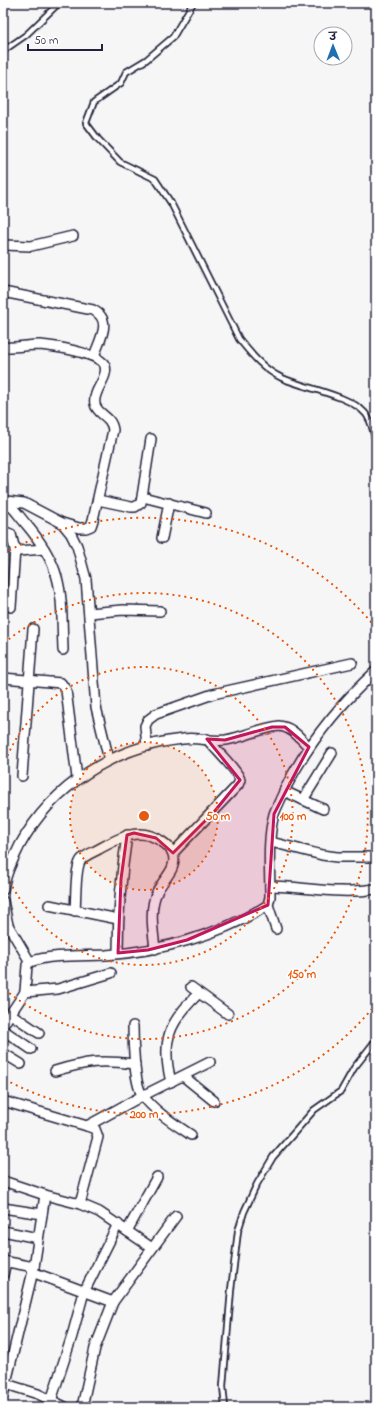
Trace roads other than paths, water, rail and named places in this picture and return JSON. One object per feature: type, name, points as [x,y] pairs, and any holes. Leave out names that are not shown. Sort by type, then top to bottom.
[{"type":"street","points":[[3,245],[31,246],[73,236]]},
{"type":"street","points":[[3,292],[93,310],[101,314],[104,318],[104,328],[94,356]]},
{"type":"street","points":[[3,348],[39,345],[51,346],[94,356],[101,360],[105,365],[105,370],[95,398],[95,405],[99,412],[108,418],[112,423],[113,430],[91,526],[79,528],[62,523],[24,503],[4,500]]},
{"type":"street","points":[[98,500],[136,507],[141,503],[151,439]]},
{"type":"street","points":[[143,497],[206,513]]},
{"type":"street","points":[[4,500],[44,549],[56,570],[61,592],[63,650]]},
{"type":"street","points":[[162,538],[169,503]]},
{"type":"street","points":[[62,523],[71,534],[82,561],[86,579],[96,707],[109,760]]},
{"type":"street","points":[[3,531],[11,534],[15,549],[11,607]]},
{"type":"street","points":[[15,549],[22,551],[44,549]]},
{"type":"street","points":[[89,613],[123,610],[160,611]]},
{"type":"street","points":[[22,776],[33,629]]},
{"type":"street","points":[[147,746],[145,726],[148,720],[156,714],[213,694],[352,663]]},
{"type":"street","points":[[276,929],[268,905],[274,814],[284,791],[309,747],[352,694],[376,671]]},
{"type":"street","points":[[3,678],[61,683],[64,686],[66,690],[77,778]]},
{"type":"street","points":[[3,890],[4,879],[12,861],[38,817],[77,778],[109,760],[147,746],[184,739],[225,740],[278,726],[291,730],[309,747]]},
{"type":"street","points":[[173,853],[214,812],[238,785],[240,780],[237,772],[217,752],[207,739]]},
{"type":"street","points":[[303,800],[332,753]]},
{"type":"street","points":[[284,791],[323,809]]},
{"type":"street","points":[[75,911],[80,861],[134,833],[156,838],[166,845],[173,853],[174,861],[173,867],[157,891],[153,906],[155,949]]},
{"type":"street","points":[[118,954],[118,919],[121,879],[128,835]]},
{"type":"street","points":[[271,842],[322,855],[337,857],[376,857]]},
{"type":"street","points":[[270,886],[308,888],[336,893],[356,893],[376,889]]},
{"type":"street","points":[[3,901],[8,924],[30,962]]},
{"type":"street","points":[[49,904],[75,911],[118,919]]},
{"type":"street","points":[[30,962],[80,955],[118,954],[155,949],[222,928],[268,905]]},
{"type":"street","points":[[3,1026],[25,992],[27,966],[30,962]]},
{"type":"street","points":[[25,992],[58,989],[111,973]]},
{"type":"street","points":[[191,987],[198,994],[228,1014]]},
{"type":"street","points":[[171,1082],[166,1062],[167,1042],[174,1022],[184,1008],[198,994]]},
{"type":"street","points":[[11,1014],[39,1033]]},
{"type":"street","points":[[133,1026],[135,1064],[142,1096],[167,1118],[191,1135]]},
{"type":"street","points":[[3,1030],[31,1049]]},
{"type":"street","points":[[3,1053],[21,1064]]},
{"type":"street","points":[[55,1072],[91,1062],[107,1061],[135,1064]]},
{"type":"street","points":[[87,1126],[142,1096],[210,1062]]},
{"type":"street","points":[[183,1076],[214,1101]]},
{"type":"street","points":[[3,1101],[95,1129],[98,1137],[80,1204]]},
{"type":"street","points":[[127,1231],[157,1177]]},
{"type":"street","points":[[3,1181],[45,1196],[80,1204],[118,1224],[152,1248]]},
{"type":"street","points":[[3,1395],[33,1269],[45,1196]]},
{"type":"street","points":[[3,1208],[42,1214]]},
{"type":"street","points":[[82,1407],[95,1348],[113,1302],[176,1216]]},
{"type":"street","points":[[50,1404],[72,1336],[84,1292],[118,1224]]},
{"type":"street","points":[[3,1231],[38,1238]]},
{"type":"street","points":[[3,1275],[4,1262],[33,1269],[84,1292],[113,1302]]},
{"type":"street","points":[[6,1384],[26,1389],[50,1404],[65,1407]]},
{"type":"lane","points":[[3,51],[26,35],[59,3]]},
{"type":"lane","points":[[193,3],[172,37],[146,60],[126,72],[121,83],[94,102],[86,123],[98,139],[120,162],[155,179],[171,203],[239,339],[249,352],[268,370],[282,378],[343,400],[359,408],[366,414],[376,442]]},
{"type":"lane","points":[[225,1407],[223,1386],[229,1311],[238,1231],[244,1212],[257,1184],[273,1157],[314,1110],[341,1091],[354,1068],[376,1040]]}]
